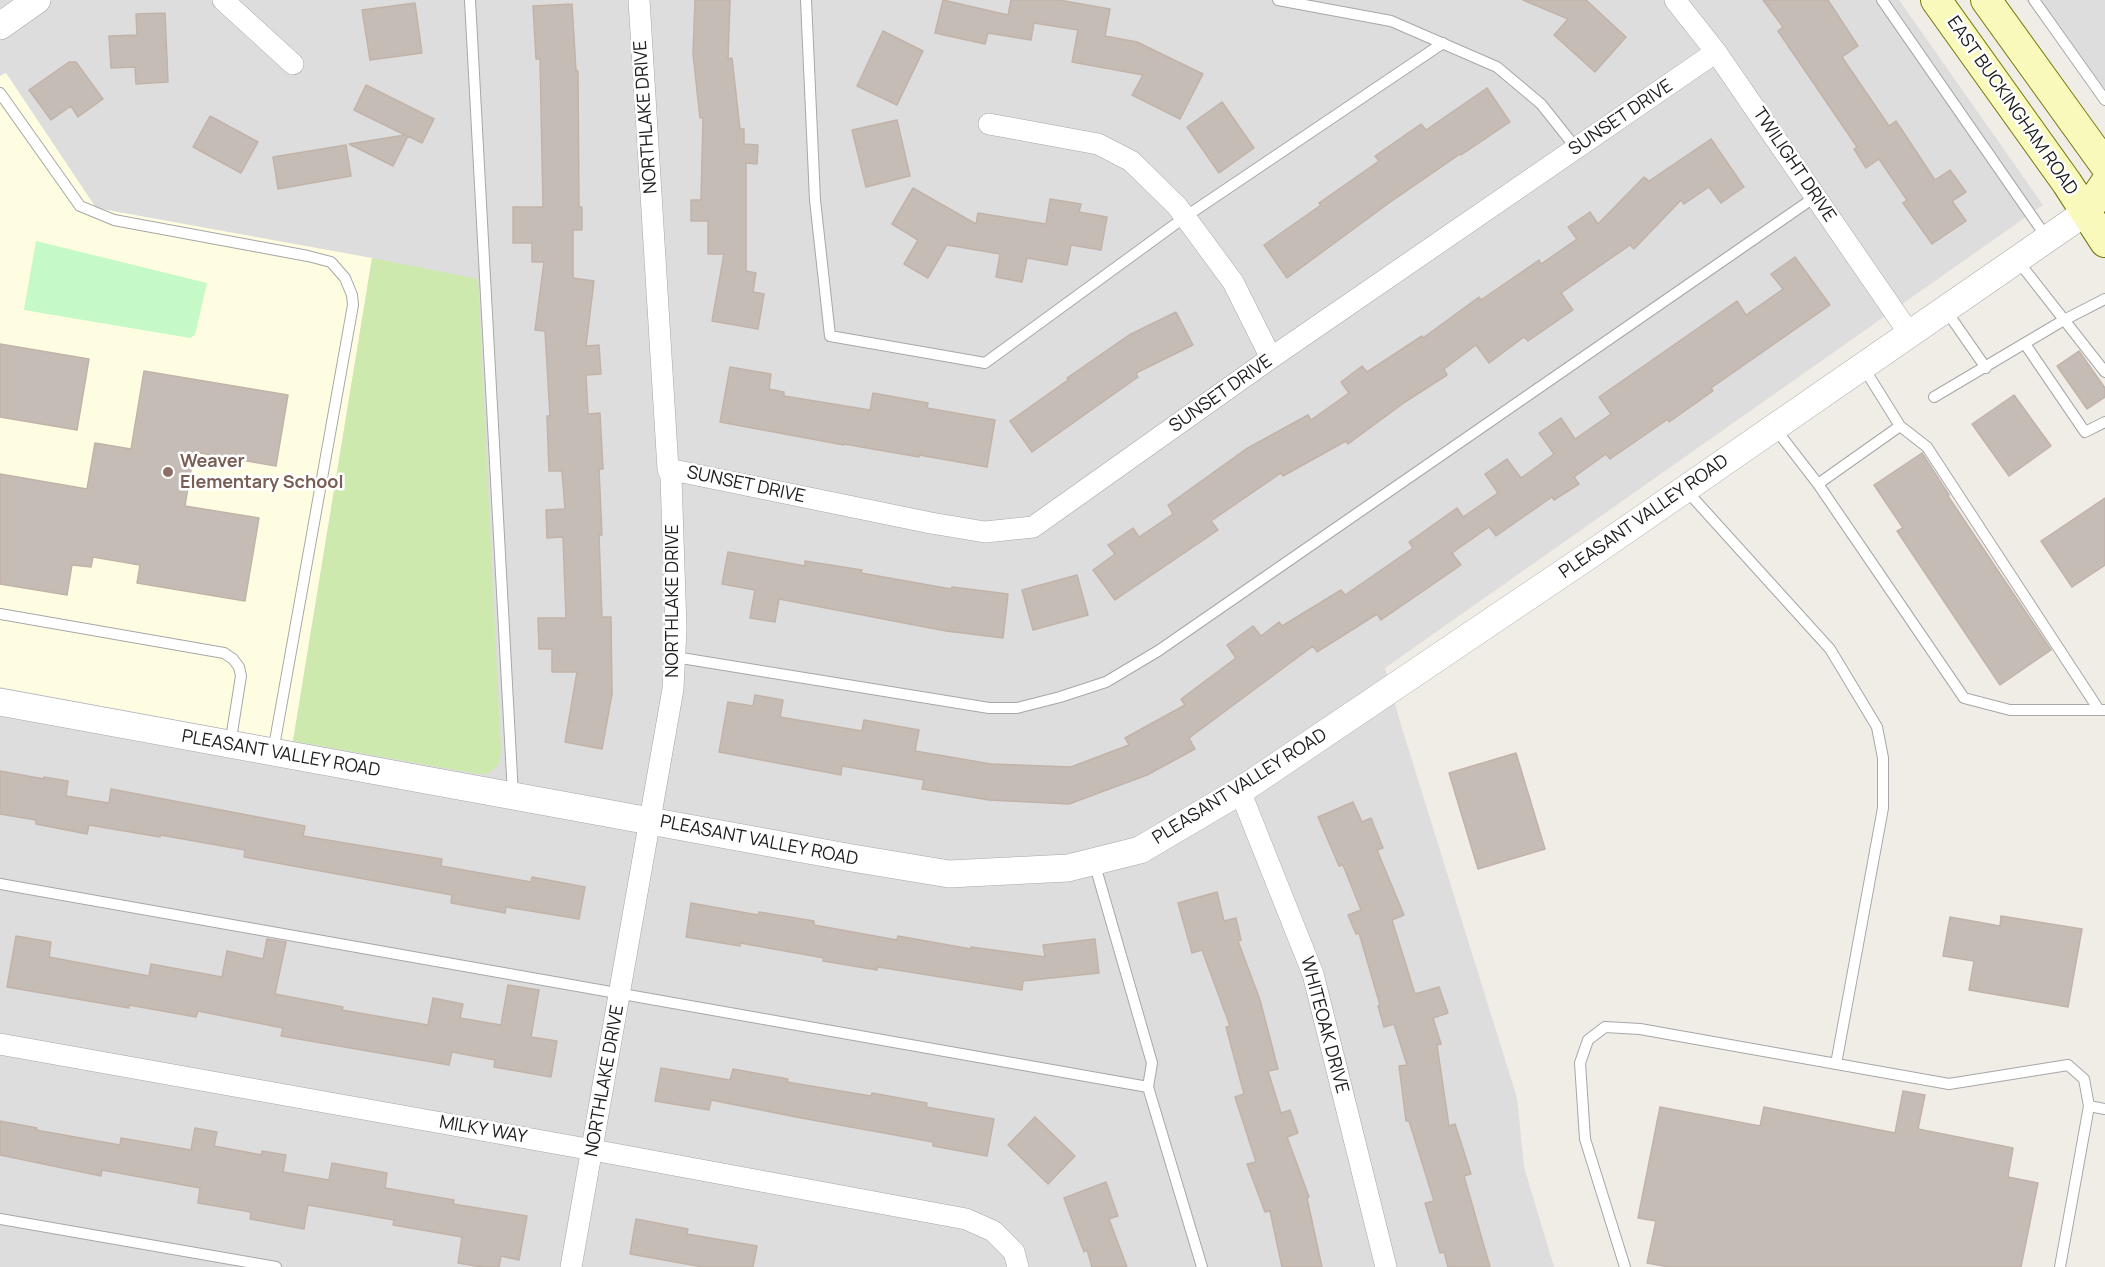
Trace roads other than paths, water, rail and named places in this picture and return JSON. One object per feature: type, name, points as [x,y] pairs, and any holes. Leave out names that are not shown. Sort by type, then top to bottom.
[{"type":"main road","name":"EAST BUCKINGHAM ROAD","points":[[1936,0],[2096,210],[2105,242]]},
{"type":"main road","points":[[1986,0],[2105,165]]},
{"type":"main road","name":"PLEASANT VALLEY ROAD","points":[[2096,210],[2105,184]]},
{"type":"street","points":[[0,26],[37,0]]},
{"type":"street","points":[[223,0],[293,64]]},
{"type":"street","name":"NORTHLAKE DRIVE","points":[[571,1267],[651,820],[673,689],[675,657],[676,617],[671,477],[668,469],[639,0]]},
{"type":"street","name":"TWILIGHT DRIVE","points":[[1675,0],[1716,52],[1909,333]]},
{"type":"street","name":"SUNSET DRIVE","points":[[668,469],[931,524],[985,532],[1033,527],[1271,358],[1716,52]]},
{"type":"street","points":[[989,124],[1098,144],[1131,161],[1177,207],[1233,282],[1271,358]]},
{"type":"street","name":"PLEASANT VALLEY ROAD","points":[[0,702],[949,874],[1068,868],[1140,850],[1240,790],[1684,489],[1945,308],[2018,261],[2047,239],[2096,210]]},
{"type":"street","name":"WHITEOAK DRIVE","points":[[1240,790],[1313,974],[1386,1267]]},
{"type":"street","name":"MILKY WAY","points":[[0,1044],[966,1219],[993,1231],[1014,1252],[1018,1267]]},
{"type":"lane","points":[[470,0],[513,796]]},
{"type":"lane","points":[[806,0],[815,201],[830,336],[985,363],[1185,217],[1443,43]]},
{"type":"lane","points":[[1278,0],[1391,21],[1497,67],[1541,104],[1576,148]]},
{"type":"lane","points":[[1882,0],[2047,239]]},
{"type":"lane","points":[[2034,0],[2105,100]]},
{"type":"lane","points":[[0,93],[80,206],[114,220],[331,262],[345,278],[352,295],[353,305],[273,752]]},
{"type":"lane","points":[[675,657],[989,708],[1017,708],[1106,682],[1158,651],[1815,197]]},
{"type":"lane","points":[[2018,261],[2105,372]]},
{"type":"lane","points":[[1934,398],[2064,320],[2105,299]]},
{"type":"lane","points":[[1945,308],[1986,368]]},
{"type":"lane","points":[[2025,344],[2085,432],[2105,422]]},
{"type":"lane","points":[[1862,365],[1900,426],[1927,447],[2102,710]]},
{"type":"lane","points":[[1818,484],[1900,426]]},
{"type":"lane","points":[[1774,427],[1818,484],[1964,698],[2010,710],[2102,710]]},
{"type":"lane","points":[[1684,489],[1830,649],[1877,727],[1883,758],[1883,808],[1836,1064]]},
{"type":"lane","points":[[0,614],[224,653],[233,659],[241,676],[230,745]]},
{"type":"lane","points":[[1094,861],[1152,1063],[1148,1087],[1202,1267]]},
{"type":"lane","points":[[0,884],[1148,1087]]},
{"type":"lane","points":[[1625,1267],[1585,1139],[1580,1063],[1588,1040],[1605,1027],[1640,1029],[1949,1084],[2068,1065],[2084,1079],[2089,1106],[2060,1267]]},
{"type":"lane","points":[[2089,1106],[2105,1108]]},
{"type":"lane","points":[[0,1219],[276,1267]]},
{"type":"place","name":"Weaver Elementary School","points":[[168,472]]}]
